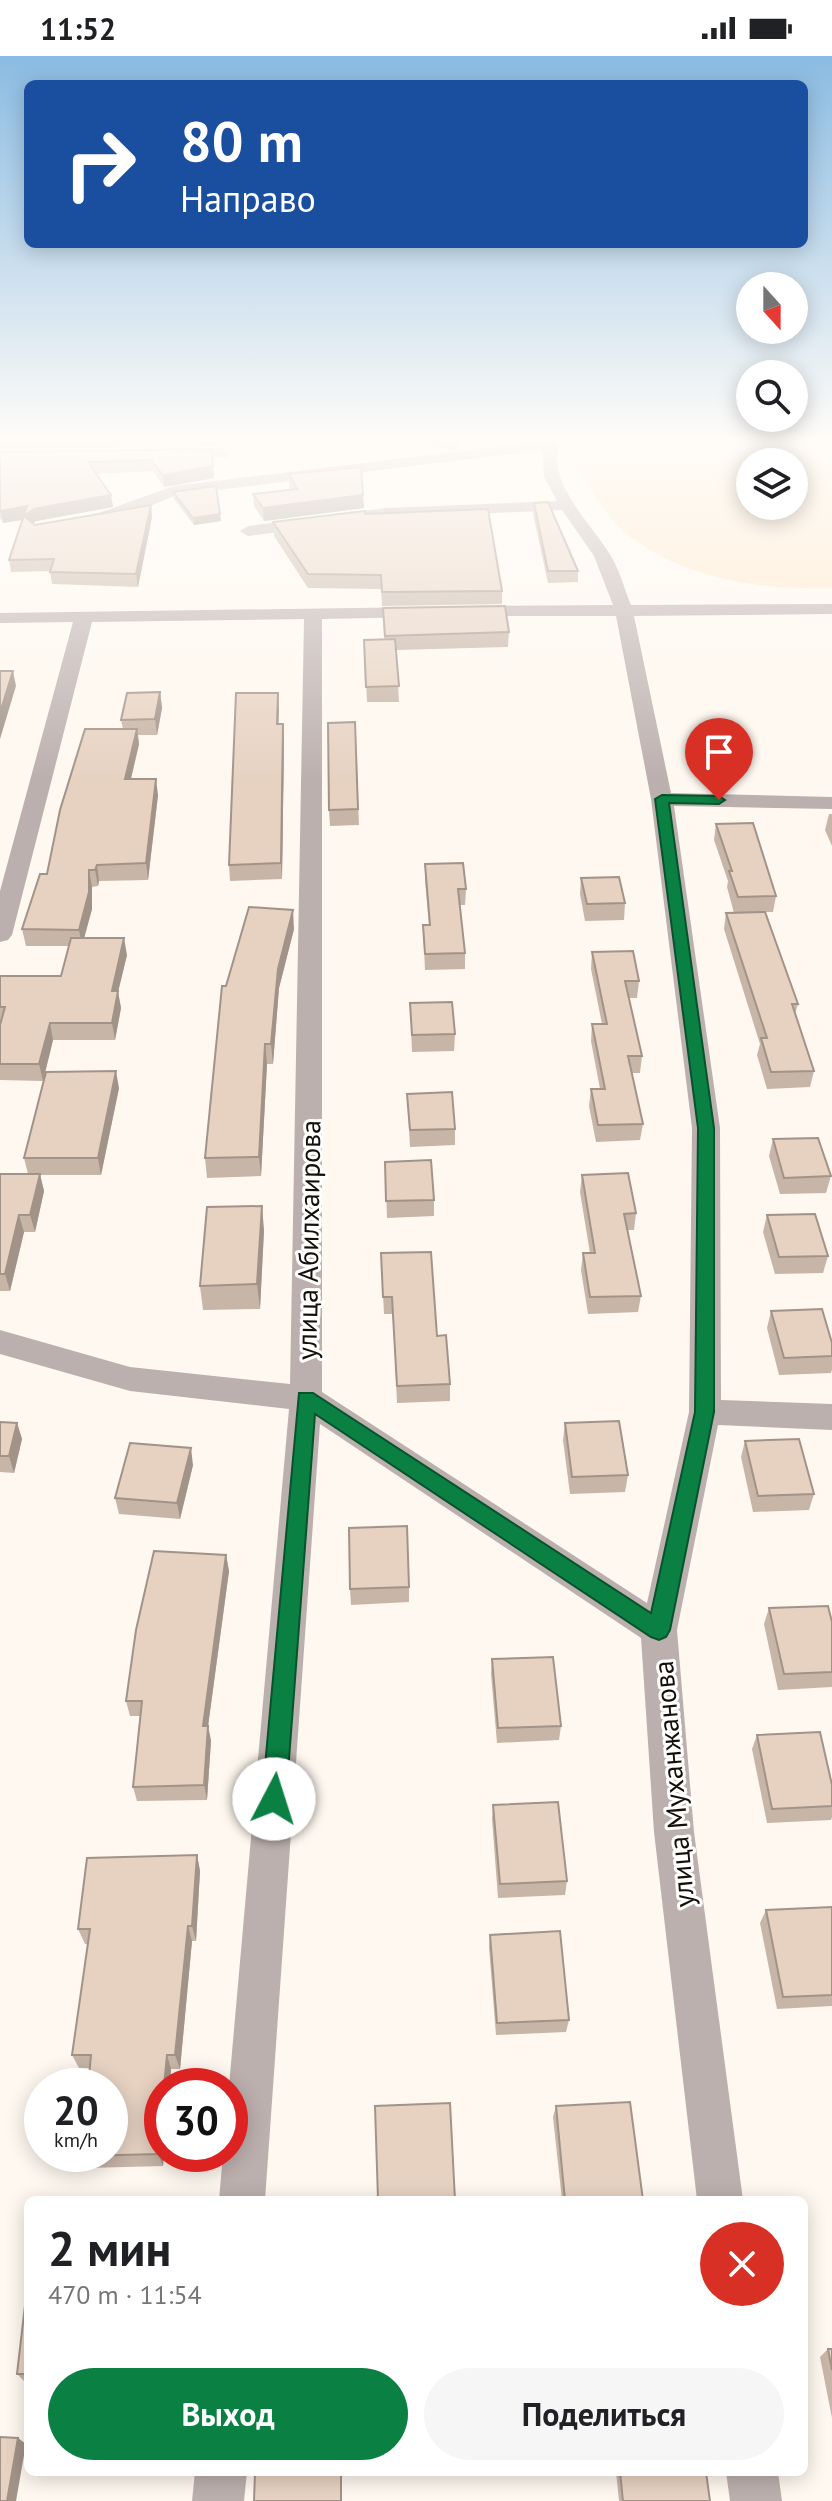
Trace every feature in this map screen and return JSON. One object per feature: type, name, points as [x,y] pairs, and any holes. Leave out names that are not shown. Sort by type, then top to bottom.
[{"type":"street","name":"улица Муханжанова","points":[[600,551],[624,610],[662,799],[706,1128],[705,1412],[659,1630],[674,1832],[720,2196]]},
{"type":"street","points":[[0,618],[832,609]]},
{"type":"street","name":"улица Абилхаирова","points":[[242,2196],[306,1398],[313,613]]},
{"type":"street","points":[[0,935],[84,617]]},
{"type":"street","points":[[662,799],[832,803]]},
{"type":"street","points":[[0,1342],[130,1379],[306,1398],[659,1630]]},
{"type":"street","points":[[705,1412],[832,1417]]},
{"type":"street","points":[[218,2501],[221,2476]]},
{"type":"street","points":[[753,2476],[756,2501]]},
{"type":"shaded area","points":[[653,551],[832,551],[832,588],[750,584],[696,571]]},
{"type":"building","points":[[12,551],[141,551],[136,574],[50,572],[54,559],[9,560]]},
{"type":"building","points":[[293,551],[495,551],[502,591],[382,592],[381,575],[308,574]]},
{"type":"building","points":[[544,551],[569,551],[578,571],[548,571]]},
{"type":"building","points":[[505,606],[509,632],[385,636],[383,608]]},
{"type":"building","points":[[395,639],[399,686],[366,687],[364,640]]},
{"type":"building","points":[[0,671],[13,671],[0,713]]},
{"type":"building","points":[[160,692],[155,719],[121,720],[127,693]]},
{"type":"building","points":[[236,693],[278,693],[277,724],[283,724],[281,863],[229,865]]},
{"type":"building","points":[[355,722],[358,809],[329,810],[328,723]]},
{"type":"building","points":[[85,729],[137,729],[125,779],[156,779],[146,863],[97,865],[95,870],[89,870],[89,892],[79,930],[22,929],[40,874],[47,874],[60,810]]},
{"type":"building","points":[[753,823],[776,896],[738,897],[729,871],[732,871],[716,824]]},
{"type":"building","points":[[463,863],[466,889],[458,889],[465,953],[425,954],[423,925],[430,925],[425,864]]},
{"type":"building","points":[[619,877],[625,903],[587,904],[581,878]]},
{"type":"building","points":[[249,907],[293,910],[278,969],[271,1044],[265,1044],[259,1157],[205,1158],[222,986],[226,986]]},
{"type":"building","points":[[765,912],[798,1004],[792,1004],[814,1071],[771,1072],[761,1038],[767,1038],[726,913]]},
{"type":"building","points":[[71,938],[124,938],[112,991],[118,991],[112,1023],[50,1023],[39,1064],[0,1064],[0,1025],[5,1007],[0,1007],[0,976],[61,976]]},
{"type":"building","points":[[633,951],[639,981],[625,981],[642,1056],[628,1056],[643,1124],[598,1125],[591,1089],[605,1089],[592,1024],[607,1024],[592,952]]},
{"type":"building","points":[[452,1002],[455,1034],[412,1035],[410,1003]]},
{"type":"building","points":[[116,1071],[98,1158],[24,1158],[46,1072]]},
{"type":"building","points":[[452,1092],[455,1129],[410,1130],[407,1094]]},
{"type":"building","points":[[818,1138],[831,1176],[784,1178],[773,1139]]},
{"type":"building","points":[[431,1160],[434,1200],[386,1201],[385,1162]]},
{"type":"building","points":[[628,1173],[636,1213],[624,1214],[641,1296],[590,1297],[583,1253],[595,1253],[582,1175]]},
{"type":"building","points":[[0,1174],[40,1174],[30,1215],[19,1215],[5,1274],[0,1274]]},
{"type":"building","points":[[262,1206],[257,1284],[200,1286],[207,1207]]},
{"type":"building","points":[[815,1214],[828,1256],[779,1257],[767,1215]]},
{"type":"building","points":[[431,1252],[437,1336],[446,1335],[450,1384],[397,1386],[392,1297],[383,1297],[381,1253]]},
{"type":"building","points":[[822,1309],[832,1343],[832,1356],[784,1358],[771,1311]]},
{"type":"building","points":[[619,1421],[628,1475],[572,1477],[565,1423]]},
{"type":"building","points":[[0,1422],[17,1423],[9,1456],[0,1456]]},
{"type":"building","points":[[799,1439],[814,1494],[758,1496],[745,1441]]},
{"type":"building","points":[[130,1443],[191,1448],[177,1503],[115,1498]]},
{"type":"building","points":[[407,1526],[409,1587],[350,1589],[349,1528]]},
{"type":"building","points":[[154,1551],[226,1555],[203,1726],[208,1726],[204,1785],[133,1787],[142,1701],[126,1701],[136,1630]]},
{"type":"building","points":[[828,1606],[832,1622],[832,1672],[784,1674],[769,1608]]},
{"type":"building","points":[[553,1657],[561,1726],[498,1728],[492,1659]]},
{"type":"building","points":[[820,1732],[832,1785],[832,1806],[772,1809],[757,1735]]},
{"type":"building","points":[[558,1802],[567,1881],[500,1884],[493,1805]]},
{"type":"building","points":[[197,1855],[192,1926],[188,1926],[175,2055],[167,2055],[166,2068],[144,2068],[144,2154],[128,2155],[128,2068],[90,2068],[91,2055],[72,2055],[90,1929],[78,1929],[87,1858]]},
{"type":"building","points":[[832,1907],[832,1995],[783,1997],[766,1910]]},
{"type":"building","points":[[560,1931],[569,2020],[497,2023],[490,1935]]},
{"type":"building","points":[[630,2102],[642,2196],[565,2196],[556,2106]]},
{"type":"building","points":[[450,2103],[455,2196],[378,2196],[375,2106]]},
{"type":"building","points":[[24,2314],[24,2374],[17,2374]]},
{"type":"building","points":[[828,2349],[832,2349],[832,2370]]},
{"type":"building","points":[[0,2437],[18,2438],[7,2501],[0,2501]]},
{"type":"building","points":[[255,2476],[341,2476],[341,2501],[254,2501]]},
{"type":"building","points":[[620,2476],[707,2476],[710,2501],[623,2501]]},
{"type":"route","points":[[274,1799],[306,1398],[659,1630],[705,1412],[706,1128],[662,799],[719,800]]}]
